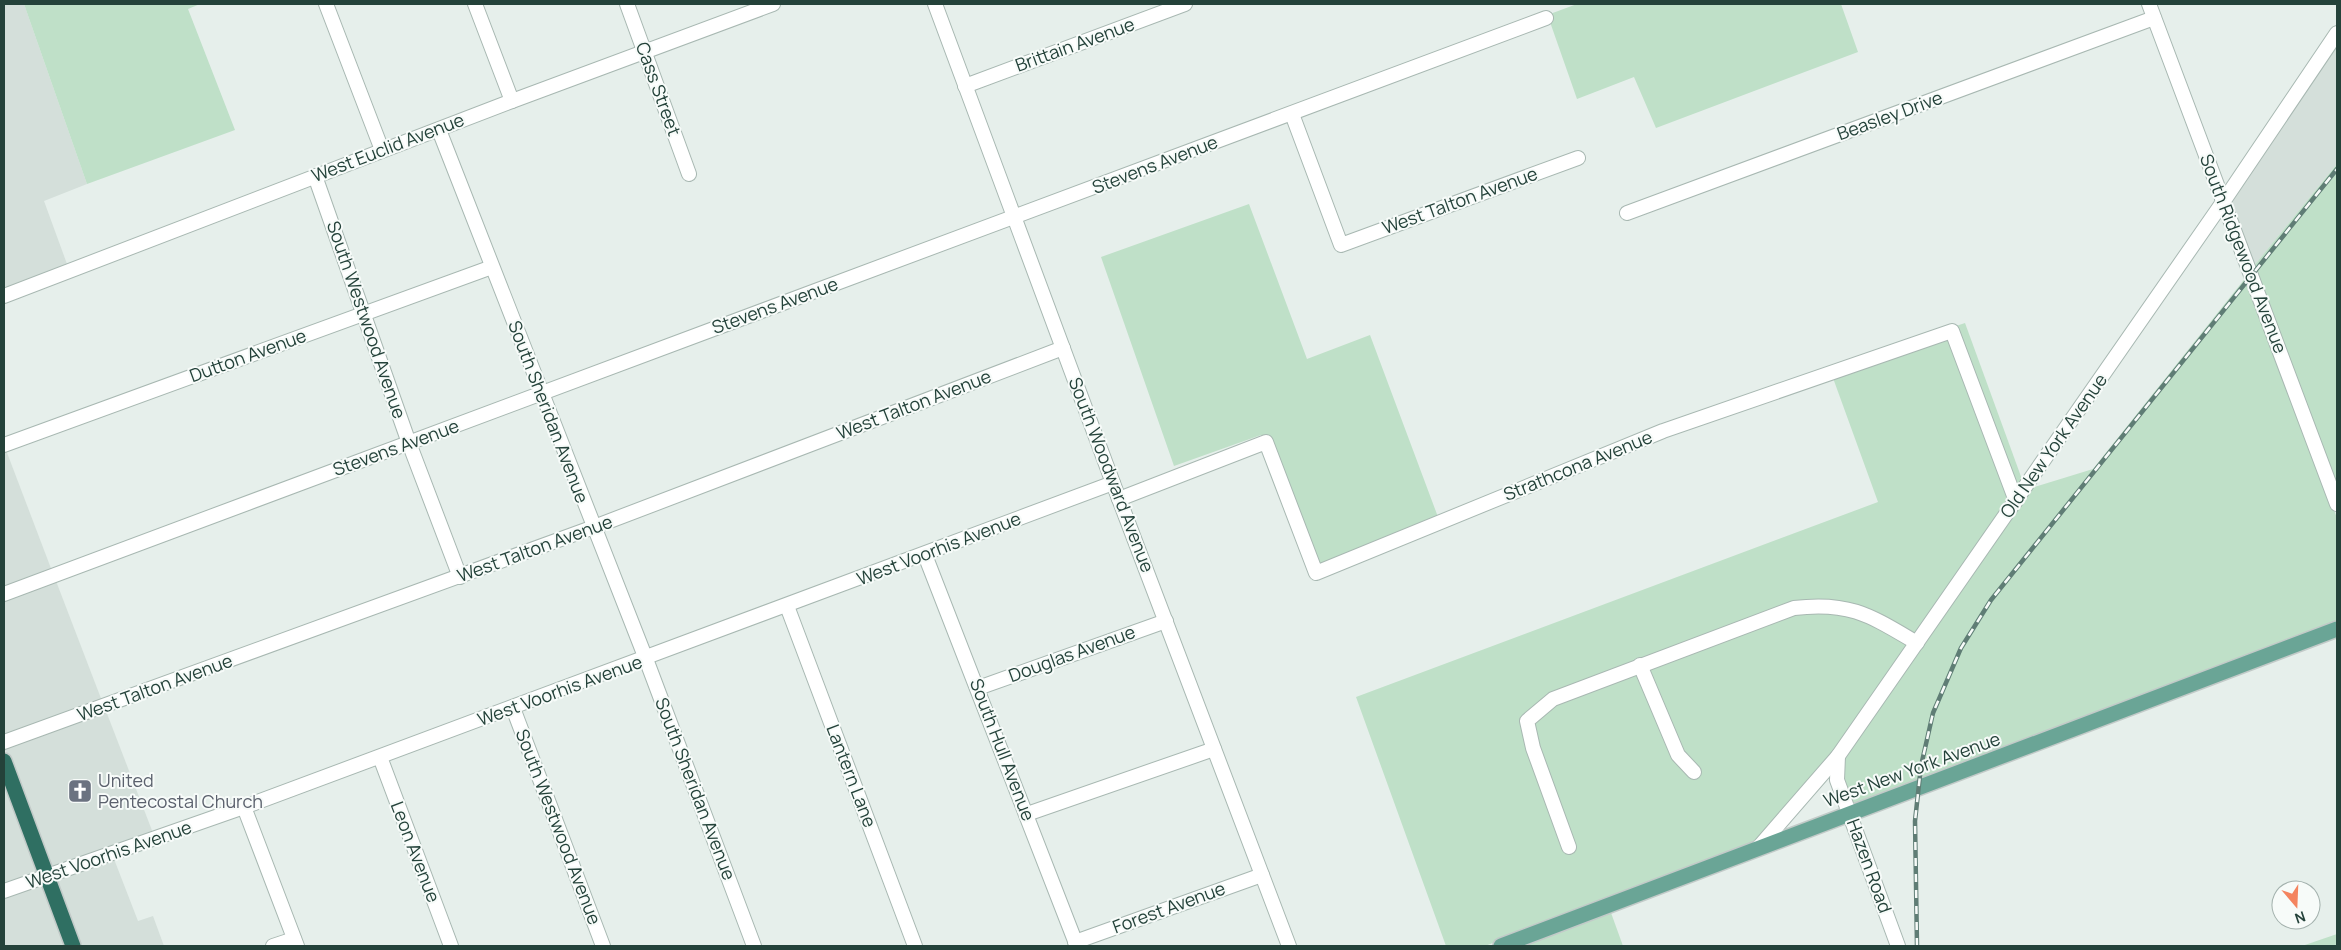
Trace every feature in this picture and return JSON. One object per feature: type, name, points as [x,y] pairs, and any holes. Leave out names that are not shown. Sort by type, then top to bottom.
[{"type":"highway","points":[[4,760],[73,946]]},
{"type":"main road","name":"West New York Avenue","points":[[1500,946],[1849,813],[1918,790],[2337,629]]},
{"type":"street","points":[[326,4],[382,150]]},
{"type":"street","points":[[475,4],[512,101]]},
{"type":"street","name":"Cass Street","points":[[627,4],[689,174]]},
{"type":"street","name":"West Euclid Avenue","points":[[4,296],[382,150],[773,4]]},
{"type":"street","name":"South Woodward Avenue","points":[[935,4],[1113,484],[1289,946]]},
{"type":"street","name":"Brittain Avenue","points":[[965,86],[1185,4]]},
{"type":"street","name":"South Ridgewood Avenue","points":[[2149,4],[2337,504]]},
{"type":"street","name":"Stevens Avenue","points":[[4,594],[1015,218],[1546,18]]},
{"type":"street","name":"Beasley Drive","points":[[1626,213],[2154,18]]},
{"type":"street","name":"Old New York Avenue","points":[[1758,848],[1838,756],[2223,202],[2337,33]]},
{"type":"street","name":"West Talton Avenue","points":[[1292,114],[1341,245],[1578,158]]},
{"type":"street","name":"South Sheridan Avenue","points":[[439,130],[646,659],[754,946]]},
{"type":"street","name":"South Westwood Avenue","points":[[315,176],[409,443],[460,577]]},
{"type":"street","name":"Dutton Avenue","points":[[4,445],[492,267]]},
{"type":"street","name":"Strathcona Avenue","points":[[1119,499],[1266,442],[1316,573],[1664,431],[1952,331],[2016,501]]},
{"type":"street","name":"West Talton Avenue","points":[[4,742],[460,577],[1063,348]]},
{"type":"street","name":"West Voorhis Avenue","points":[[4,891],[244,807],[1113,484]]},
{"type":"street","name":"South Hull Avenue","points":[[925,555],[1076,944]]},
{"type":"street","points":[[1570,847],[1533,748],[1527,721],[1553,700],[1640,665],[1786,611],[1820,605],[1867,614],[1917,643]]},
{"type":"street","name":"Lantern Lane","points":[[786,606],[914,946]]},
{"type":"street","name":"Douglas Avenue","points":[[978,688],[1166,621]]},
{"type":"street","points":[[1640,665],[1678,755],[1694,772]]},
{"type":"street","name":"South Westwood Avenue","points":[[513,708],[603,946]]},
{"type":"street","points":[[1027,814],[1214,749]]},
{"type":"street","name":"Hazen Road","points":[[1838,756],[1837,780],[1898,946]]},
{"type":"street","name":"Leon Avenue","points":[[380,757],[451,946]]},
{"type":"street","points":[[244,807],[295,943],[273,946]]},
{"type":"street","name":"Forest Avenue","points":[[1076,944],[1262,875]]},
{"type":"shaded area","points":[[4,4],[24,4],[87,184],[44,201],[67,264],[4,288]]},
{"type":"shaded area","points":[[2337,42],[2337,164],[2253,267],[2229,203]]},
{"type":"shaded area","points":[[6,450],[52,571],[4,589],[4,451]]},
{"type":"shaded area","points":[[56,581],[102,701],[4,736],[4,600]]},
{"type":"shaded area","points":[[106,711],[153,833],[50,870],[4,748]]},
{"type":"shaded area","points":[[4,775],[40,873],[4,886]]},
{"type":"shaded area","points":[[114,859],[138,921],[153,916],[164,946],[78,946],[53,880]]},
{"type":"shaded area","points":[[44,883],[68,946],[4,946],[4,897]]},
{"type":"green space","points":[[24,4],[200,4],[188,9],[235,130],[87,184]]},
{"type":"green space","points":[[1577,4],[1841,4],[1858,52],[1656,128],[1634,77],[1577,99],[1550,22],[1553,21],[1550,14]]},
{"type":"green space","points":[[2337,164],[2337,490],[2253,267]]},
{"type":"green space","points":[[1249,204],[1307,359],[1370,335],[1438,517],[1318,565],[1261,435],[1174,466],[1101,257]]},
{"type":"green space","points":[[2247,276],[2337,518],[2337,623],[1852,807],[1842,779],[1843,759],[2019,506],[2022,505],[2031,488],[2093,469]]},
{"type":"green space","points":[[1965,323],[2023,482],[2017,490],[1953,327]]},
{"type":"green space","points":[[1949,337],[2010,500],[1836,750],[1755,843],[1485,946],[1446,946],[1356,697],[1878,502],[1833,378]]},
{"type":"green space","points":[[1610,910],[1623,946],[1516,946]]},
{"type":"green space","points":[[2337,934],[2337,946],[2302,946]]},
{"type":"railway","points":[[1917,946],[1915,821],[1921,766],[1933,713],[1961,648],[1991,600],[2337,169]]},
{"type":"place","name":"United Pentecostal Church","points":[[80,791]]}]
